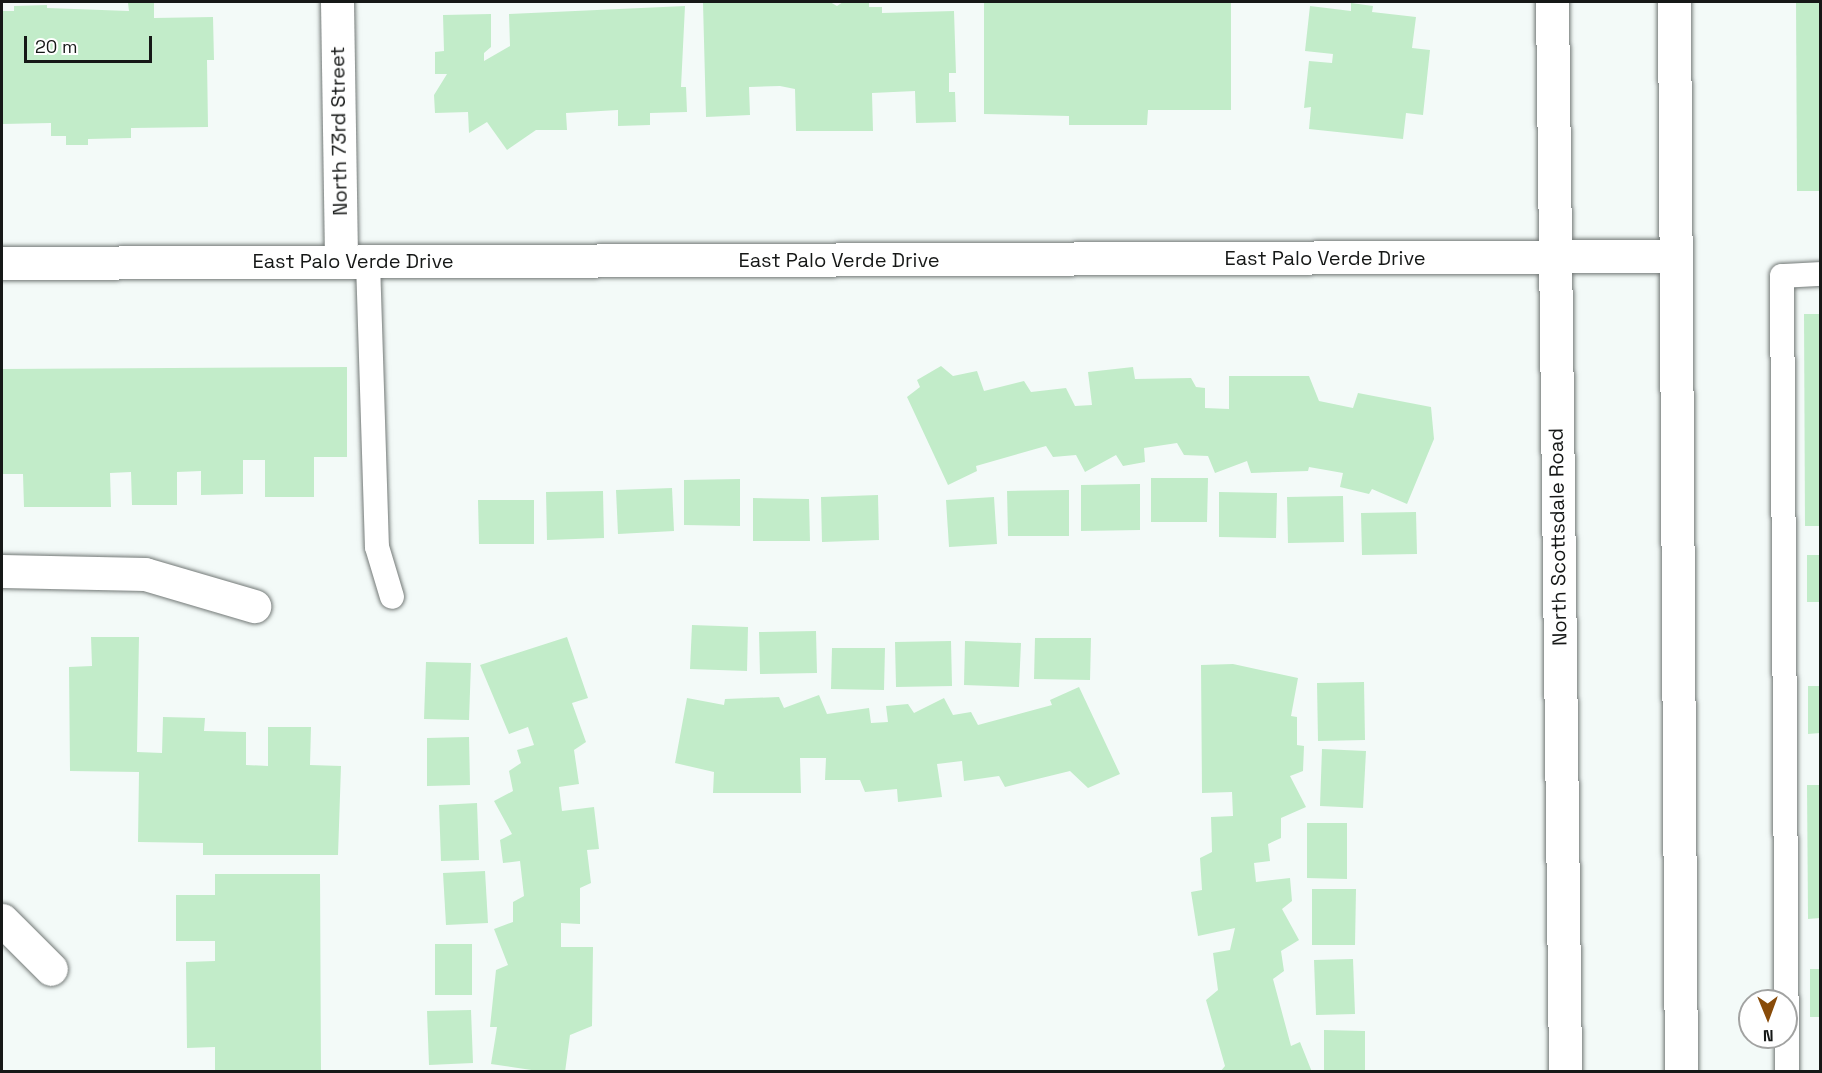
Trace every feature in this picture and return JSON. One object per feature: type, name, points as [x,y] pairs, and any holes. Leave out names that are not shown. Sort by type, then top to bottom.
[{"type":"street","name":"North 73rd Street","points":[[337,2],[354,261]]},
{"type":"street","name":"North Scottsdale Road","points":[[1552,2],[1565,1071]]},
{"type":"street","points":[[1674,2],[1681,1071]]},
{"type":"street","name":"East Palo Verde Drive","points":[[2,263],[1676,256]]},
{"type":"street","points":[[2,571],[145,574],[254,606]]},
{"type":"street","points":[[2,920],[51,969]]},
{"type":"lane","points":[[354,261],[377,547],[392,597]]},
{"type":"lane","points":[[1787,1071],[1782,276],[1821,274]]},
{"type":"building","points":[[154,2],[154,18],[213,17],[214,60],[207,60],[208,127],[131,128],[131,138],[88,139],[88,145],[66,145],[66,136],[51,136],[51,123],[2,124],[2,11],[14,11],[14,6],[47,5],[47,8],[129,11],[128,3]]},
{"type":"building","points":[[830,2],[837,6],[843,2],[869,2],[869,7],[882,7],[882,13],[954,11],[956,73],[949,73],[949,92],[955,92],[956,122],[916,123],[915,91],[872,93],[873,131],[796,131],[795,89],[780,86],[749,87],[750,115],[706,117],[703,3]]},
{"type":"building","points":[[984,2],[1231,2],[1231,110],[1148,110],[1147,125],[1069,125],[1069,116],[984,114]]},
{"type":"building","points":[[1796,2],[1820,2],[1820,191],[1797,191]]},
{"type":"building","points":[[1351,3],[1373,6],[1372,12],[1416,17],[1412,48],[1430,50],[1423,115],[1406,113],[1403,139],[1309,129],[1311,107],[1304,108],[1309,61],[1332,63],[1333,54],[1305,51],[1310,6],[1351,11]]},
{"type":"building","points":[[685,6],[681,87],[686,87],[687,112],[650,113],[650,125],[618,126],[618,110],[566,113],[567,130],[536,130],[507,150],[487,122],[469,133],[468,112],[435,113],[434,95],[447,74],[435,74],[435,52],[444,51],[443,15],[491,14],[491,47],[484,53],[484,61],[510,46],[509,14]]},
{"type":"building","points":[[1804,314],[1820,314],[1820,526],[1805,526]]},
{"type":"building","points":[[941,366],[953,376],[977,371],[984,391],[1024,381],[1031,392],[1066,388],[1075,406],[1092,405],[1088,372],[1133,367],[1135,379],[1191,378],[1196,387],[1205,388],[1205,408],[1229,409],[1229,376],[1309,376],[1319,401],[1353,408],[1358,393],[1431,407],[1434,439],[1407,504],[1372,489],[1369,494],[1340,487],[1343,473],[1309,467],[1308,471],[1251,473],[1247,461],[1215,473],[1208,456],[1184,455],[1177,443],[1144,448],[1145,462],[1123,466],[1116,455],[1085,472],[1076,455],[1053,457],[1046,446],[976,466],[977,471],[948,485],[907,397],[920,387],[917,380]]},
{"type":"building","points":[[347,367],[347,457],[314,457],[314,497],[265,497],[265,460],[243,460],[243,494],[201,495],[201,471],[177,472],[177,505],[132,505],[131,472],[110,473],[111,507],[24,507],[23,474],[2,474],[2,369]]},
{"type":"building","points":[[1151,478],[1208,478],[1207,522],[1151,522]]},
{"type":"building","points":[[740,479],[740,526],[684,525],[684,480]]},
{"type":"building","points":[[1140,484],[1140,530],[1081,531],[1081,485]]},
{"type":"building","points":[[672,488],[674,531],[618,534],[616,490]]},
{"type":"building","points":[[1069,490],[1069,536],[1008,536],[1007,491]]},
{"type":"building","points":[[603,491],[604,538],[547,540],[546,492]]},
{"type":"building","points":[[1219,492],[1277,493],[1276,538],[1219,537]]},
{"type":"building","points":[[878,495],[879,540],[822,542],[821,497]]},
{"type":"building","points":[[1343,496],[1344,542],[1288,543],[1287,497]]},
{"type":"building","points":[[994,497],[997,544],[949,547],[946,500]]},
{"type":"building","points":[[753,498],[809,499],[810,541],[753,541]]},
{"type":"building","points":[[478,500],[534,500],[534,544],[479,544]]},
{"type":"building","points":[[1416,512],[1417,554],[1362,555],[1361,513]]},
{"type":"building","points":[[1807,555],[1820,555],[1820,602],[1807,602]]},
{"type":"building","points":[[692,625],[748,627],[747,671],[690,669]]},
{"type":"building","points":[[816,631],[817,673],[760,674],[759,632]]},
{"type":"building","points":[[91,637],[139,637],[137,752],[162,753],[163,717],[205,718],[204,731],[246,732],[246,765],[268,766],[268,727],[311,727],[310,765],[341,766],[338,855],[203,855],[203,843],[138,842],[139,772],[70,771],[69,667],[92,666]]},
{"type":"building","points":[[567,637],[588,698],[572,703],[586,742],[574,750],[579,784],[559,787],[562,811],[594,807],[599,849],[587,850],[591,883],[580,888],[580,924],[561,923],[561,947],[593,947],[592,1026],[570,1035],[565,1072],[545,1072],[491,1064],[497,1027],[490,1027],[496,970],[508,965],[494,929],[513,922],[513,902],[524,896],[520,861],[503,863],[500,840],[512,834],[494,801],[513,791],[509,771],[521,763],[517,750],[534,745],[528,727],[509,734],[480,665]]},
{"type":"building","points":[[1035,638],[1091,638],[1090,680],[1034,679]]},
{"type":"building","points":[[951,641],[952,686],[896,687],[895,642]]},
{"type":"building","points":[[965,641],[1021,643],[1019,687],[964,685]]},
{"type":"building","points":[[832,648],[885,648],[884,690],[831,689]]},
{"type":"building","points":[[426,662],[471,663],[469,720],[424,719]]},
{"type":"building","points":[[1233,664],[1298,678],[1291,716],[1297,717],[1297,745],[1304,746],[1303,771],[1290,776],[1306,807],[1281,818],[1281,838],[1268,844],[1270,861],[1254,863],[1256,882],[1290,878],[1292,901],[1282,909],[1299,940],[1281,951],[1284,971],[1273,979],[1291,1046],[1300,1042],[1312,1072],[1220,1072],[1225,1066],[1206,1000],[1218,990],[1213,953],[1230,950],[1235,928],[1198,936],[1191,892],[1202,890],[1200,858],[1212,852],[1211,817],[1233,816],[1232,792],[1202,793],[1201,665]]},
{"type":"building","points":[[1364,682],[1365,740],[1318,741],[1317,683]]},
{"type":"building","points":[[1808,686],[1820,686],[1820,733],[1808,734]]},
{"type":"building","points":[[1079,687],[1120,774],[1088,788],[1070,771],[1005,787],[999,776],[964,781],[962,761],[937,764],[942,797],[898,802],[897,789],[865,792],[860,780],[825,780],[826,758],[800,758],[801,793],[713,793],[714,772],[675,763],[687,698],[724,705],[725,699],[779,697],[784,708],[819,695],[827,714],[869,708],[871,723],[888,722],[886,706],[908,704],[914,713],[944,698],[953,715],[971,712],[978,725],[1052,705],[1050,700]]},
{"type":"building","points":[[469,737],[470,785],[427,786],[427,738]]},
{"type":"building","points":[[1322,749],[1366,751],[1363,808],[1320,806]]},
{"type":"building","points":[[1807,785],[1820,785],[1820,918],[1808,919]]},
{"type":"building","points":[[477,803],[479,860],[441,861],[439,805]]},
{"type":"building","points":[[1307,823],[1347,823],[1347,879],[1307,878]]},
{"type":"building","points":[[485,871],[488,923],[446,925],[443,873]]},
{"type":"building","points":[[215,874],[320,874],[321,1072],[215,1072],[215,1047],[187,1048],[186,962],[215,961],[215,941],[176,941],[176,895],[215,895]]},
{"type":"building","points":[[1312,889],[1356,889],[1355,945],[1312,945]]},
{"type":"building","points":[[435,944],[472,944],[472,995],[435,995]]},
{"type":"building","points":[[1353,959],[1355,1014],[1316,1015],[1314,960]]},
{"type":"building","points":[[1810,969],[1820,969],[1820,1017],[1810,1017]]},
{"type":"building","points":[[471,1010],[473,1063],[429,1065],[427,1011]]},
{"type":"building","points":[[1324,1030],[1365,1031],[1365,1072],[1324,1072]]}]
